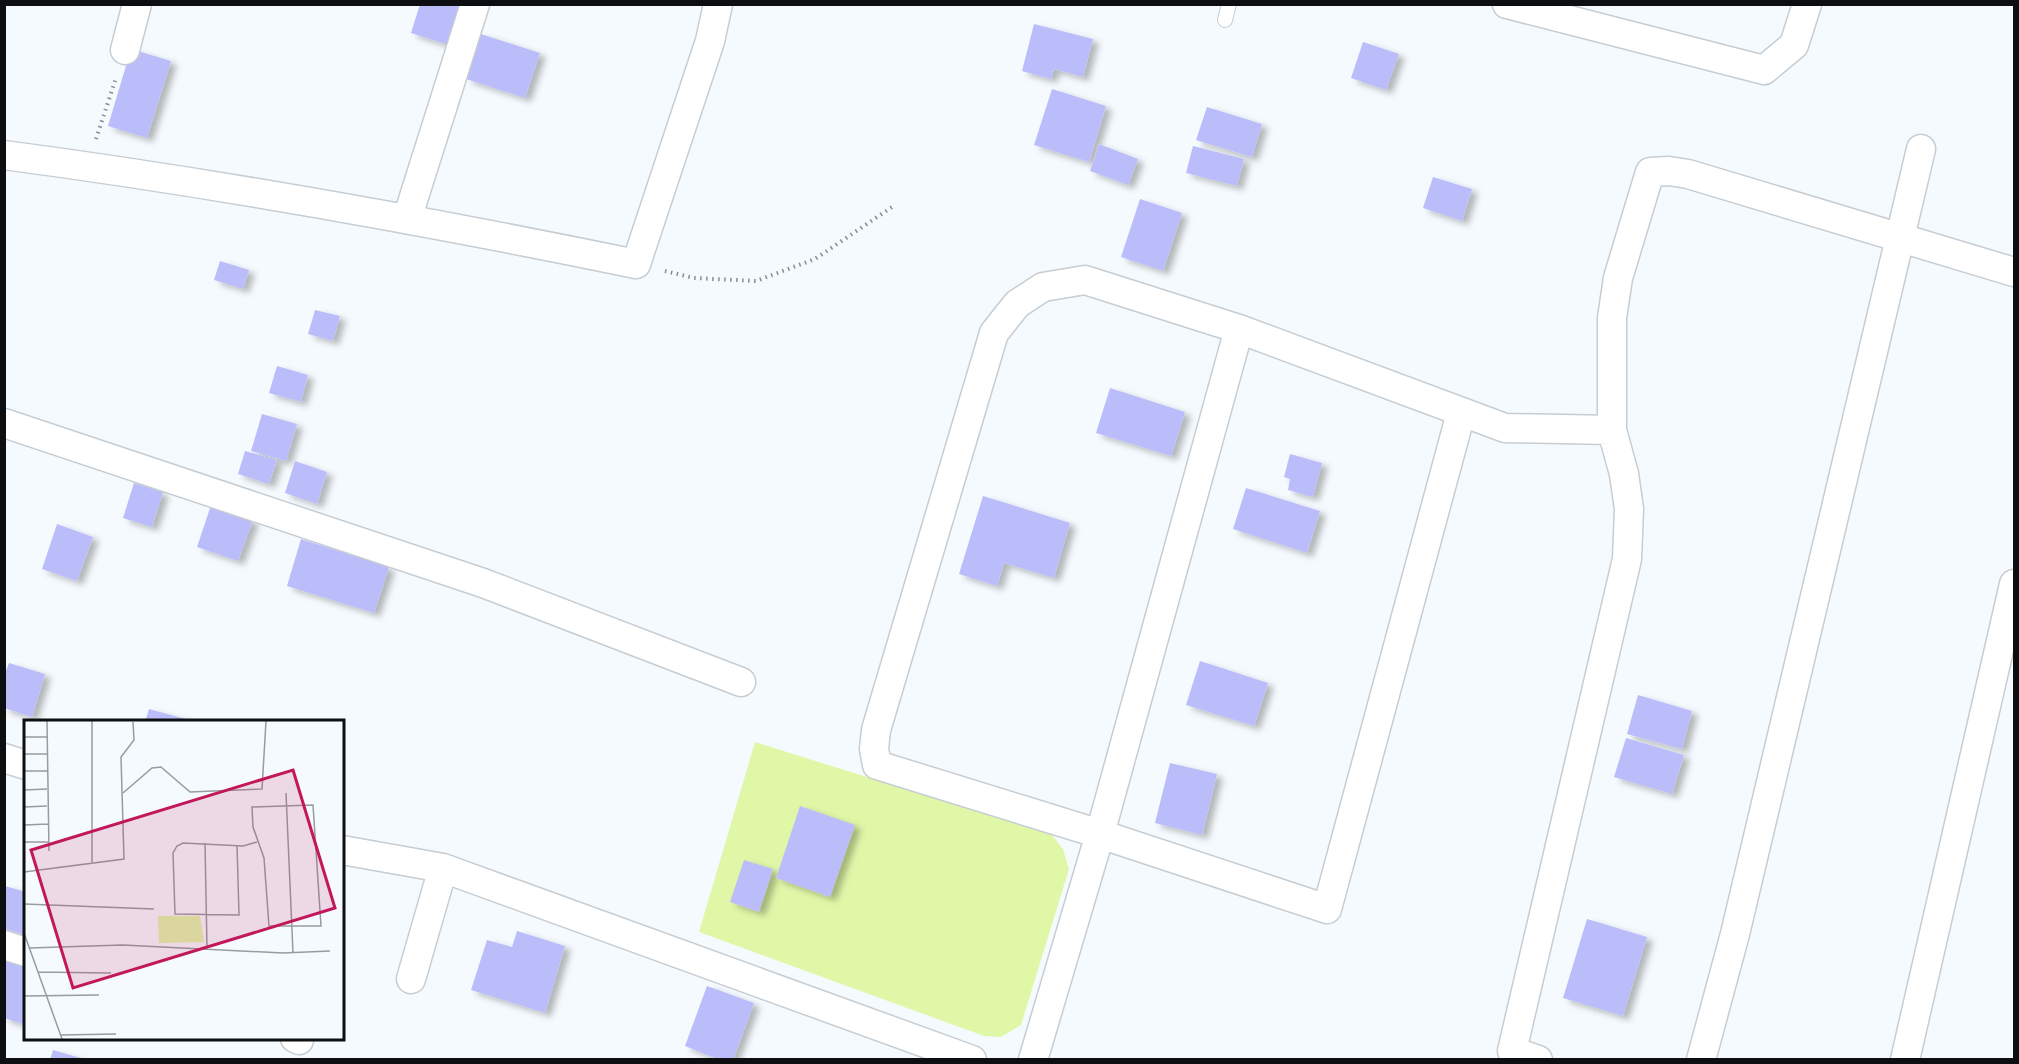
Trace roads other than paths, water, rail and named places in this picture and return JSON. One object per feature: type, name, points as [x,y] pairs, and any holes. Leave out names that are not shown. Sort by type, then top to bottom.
[{"type":"street","points":[[125,50],[137,4]]},
{"type":"street","points":[[407,219],[475,4]]},
{"type":"street","points":[[4,155],[88,166],[407,219],[636,264],[710,40],[718,4]]},
{"type":"street","points":[[1508,4],[1764,70],[1794,45],[1807,4]]},
{"type":"street","points":[[1701,1059],[1738,922],[1921,149]]},
{"type":"street","points":[[1538,1059],[1512,1051],[1627,559],[1629,509],[1624,474],[1612,430],[1612,318],[1618,278],[1650,172],[1669,171],[1688,174],[2014,272]]},
{"type":"street","points":[[1461,413],[1327,909],[1100,834],[877,765],[874,749],[876,730],[994,333],[1017,304],[1043,286],[1085,280],[1239,329],[1505,428],[1612,430]]},
{"type":"street","points":[[1033,1059],[1100,834],[1239,329]]},
{"type":"street","points":[[4,423],[483,583],[741,682]]},
{"type":"street","points":[[1905,1059],[2014,584]]},
{"type":"street","points":[[4,758],[24,764]]},
{"type":"street","points":[[344,850],[443,868],[972,1059]]},
{"type":"street","points":[[411,979],[443,868]]},
{"type":"street","points":[[4,945],[24,951]]},
{"type":"lane","points":[[1225,20],[1229,4]]}]
